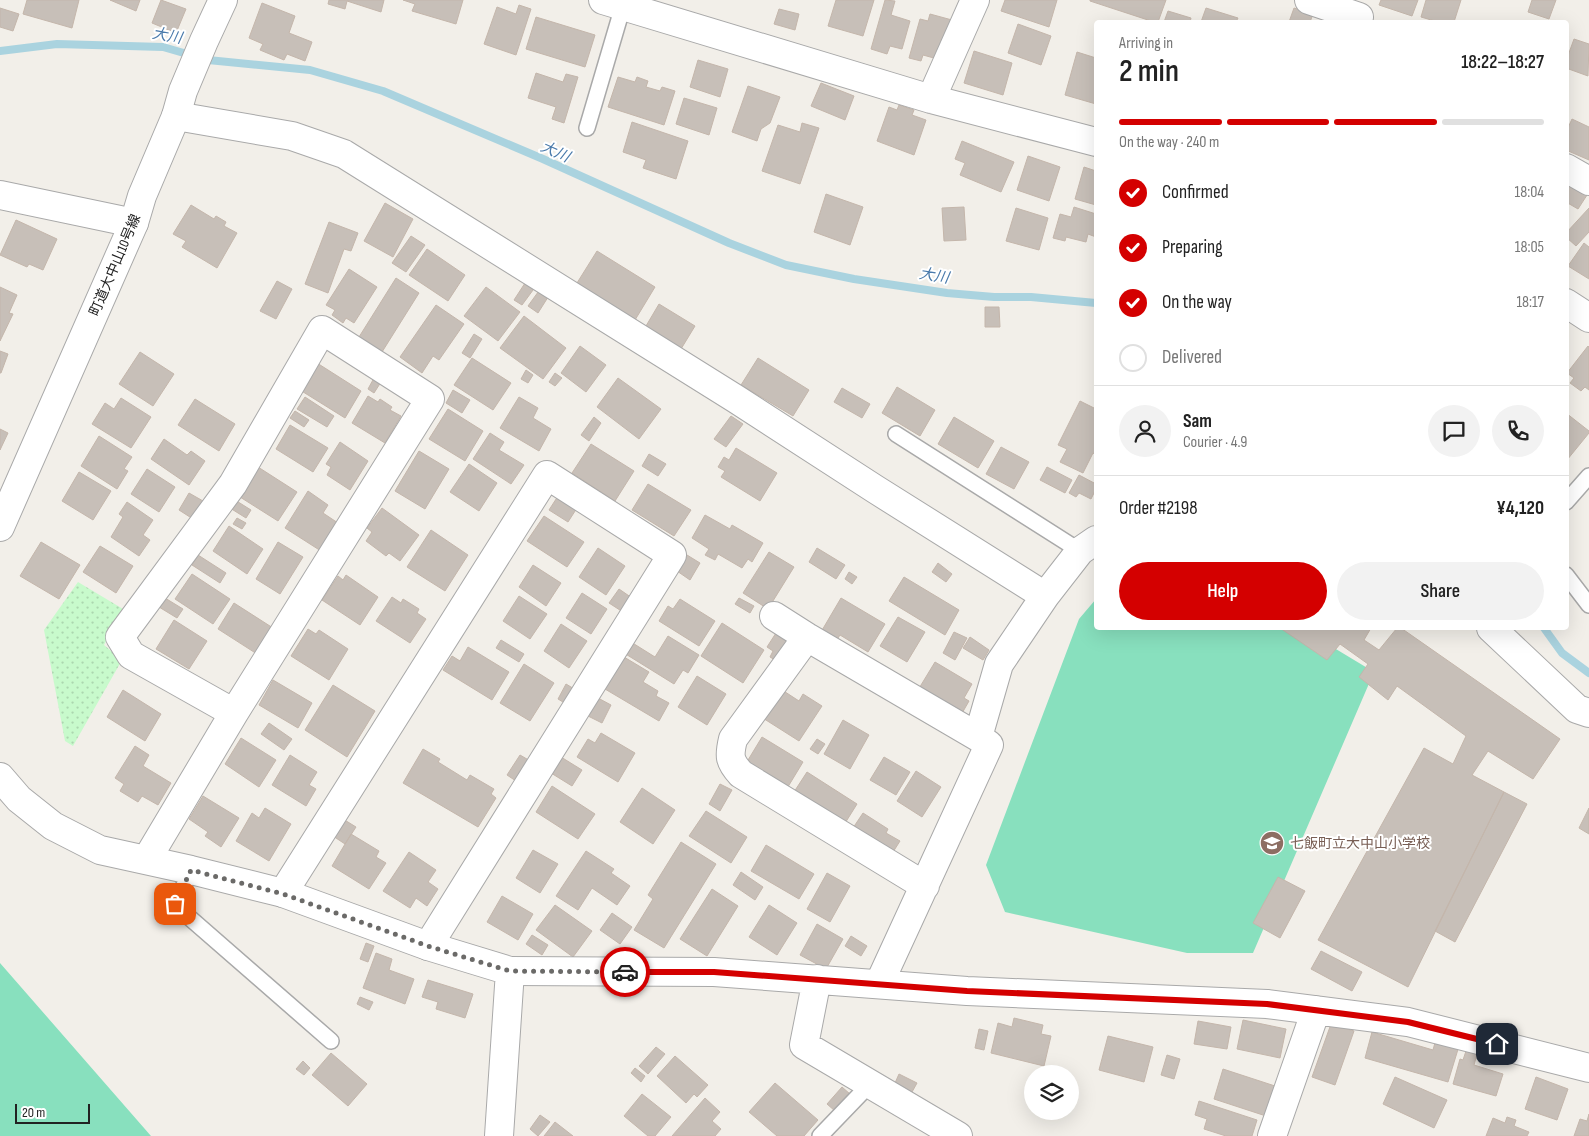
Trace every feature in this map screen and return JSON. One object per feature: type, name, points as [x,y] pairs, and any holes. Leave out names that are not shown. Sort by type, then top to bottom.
[{"type":"street","name":"町道大中山10号線","points":[[0,528],[134,223],[142,196],[204,41],[223,0]]},
{"type":"street","points":[[931,99],[975,0]]},
{"type":"street","points":[[1310,0],[1359,17]]},
{"type":"street","points":[[613,3],[931,99],[1094,141]]},
{"type":"street","points":[[179,104],[292,136],[344,154],[720,389],[1045,596]]},
{"type":"street","points":[[1569,170],[1589,181]]},
{"type":"street","points":[[0,195],[134,223]]},
{"type":"street","points":[[1569,305],[1589,318]]},
{"type":"street","points":[[147,859],[234,713],[430,399],[322,330],[233,484],[120,637],[131,655],[234,713]]},
{"type":"street","points":[[283,894],[547,475],[672,555],[428,946]]},
{"type":"street","points":[[978,737],[999,664],[1045,596],[1088,546]]},
{"type":"street","points":[[774,616],[807,638],[989,745],[879,984]]},
{"type":"street","points":[[1493,630],[1576,709],[1589,713]]},
{"type":"street","points":[[807,638],[733,739],[730,756],[734,767],[741,774],[924,886]]},
{"type":"street","points":[[1,781],[19,799],[53,826],[100,850],[147,859],[283,894],[428,946],[510,971],[714,972],[967,991],[1267,1004],[1408,1022],[1589,1068]]},
{"type":"street","points":[[499,1136],[510,971]]},
{"type":"street","points":[[817,979],[804,1044],[958,1136]]},
{"type":"street","points":[[1272,1136],[1316,1010]]},
{"type":"lane","points":[[587,128],[613,3]]},
{"type":"lane","points":[[896,434],[1088,546]]},
{"type":"lane","points":[[1569,499],[1589,476]]},
{"type":"lane","points":[[1569,579],[1589,605]]},
{"type":"lane","points":[[191,870],[175,904],[331,1041]]},
{"type":"lane","points":[[820,1136],[870,1084]]},
{"type":"green space","points":[[78,582],[123,609],[104,645],[122,660],[73,746],[65,741],[44,630]]},
{"type":"green space","points":[[1094,601],[1094,630],[1304,630],[1374,672],[1253,953],[1187,953],[1005,912],[986,865],[1079,619]]},
{"type":"green space","points":[[0,963],[151,1136],[0,1136]]},
{"type":"building","points":[[27,0],[79,0],[72,28],[23,14]]},
{"type":"building","points":[[110,0],[140,0],[136,11]]},
{"type":"building","points":[[161,0],[186,9],[176,33],[152,23]]},
{"type":"building","points":[[329,0],[384,0],[381,12],[347,1],[345,9],[328,4]]},
{"type":"building","points":[[403,0],[463,0],[456,24],[412,11],[415,4]]},
{"type":"building","points":[[836,0],[874,0],[863,36],[828,26]]},
{"type":"building","points":[[885,0],[895,1],[891,15],[910,21],[902,49],[890,46],[887,54],[871,49]]},
{"type":"building","points":[[1005,0],[1057,0],[1049,27],[1001,11]]},
{"type":"building","points":[[1166,0],[1159,20],[1148,20],[1090,1]]},
{"type":"building","points":[[1381,0],[1418,0],[1412,16],[1379,5]]},
{"type":"building","points":[[1426,0],[1461,0],[1455,20],[1431,20],[1421,17]]},
{"type":"building","points":[[1532,0],[1556,0],[1549,19],[1528,12]]},
{"type":"building","points":[[262,3],[295,16],[289,33],[312,42],[305,61],[287,54],[284,60],[260,50],[263,44],[249,38]]},
{"type":"building","points":[[519,5],[531,9],[516,55],[484,44],[497,7],[516,14]]},
{"type":"building","points":[[0,8],[19,14],[13,31],[0,27]]},
{"type":"building","points":[[1206,8],[1238,18],[1237,20],[1202,20]]},
{"type":"building","points":[[1294,8],[1313,14],[1311,20],[1290,20]]},
{"type":"building","points":[[779,9],[799,14],[795,30],[774,24]]},
{"type":"building","points":[[1168,11],[1191,18],[1190,20],[1165,20]]},
{"type":"building","points":[[930,14],[952,20],[941,60],[923,55],[921,61],[909,58],[920,19],[928,21]]},
{"type":"building","points":[[536,17],[595,35],[585,67],[526,49]]},
{"type":"building","points":[[1018,24],[1051,36],[1041,65],[1008,53]]},
{"type":"building","points":[[1574,39],[1589,44],[1588,76],[1569,69],[1569,53]]},
{"type":"building","points":[[974,51],[1012,63],[1003,95],[964,83]]},
{"type":"building","points":[[1077,52],[1094,57],[1094,103],[1065,95]]},
{"type":"building","points":[[698,60],[728,69],[720,97],[690,87]]},
{"type":"building","points":[[536,73],[563,82],[566,74],[578,77],[564,123],[552,119],[556,107],[528,98]]},
{"type":"building","points":[[618,77],[635,82],[637,77],[648,81],[646,87],[660,91],[662,87],[675,91],[664,125],[608,107]]},
{"type":"building","points":[[821,83],[854,96],[845,120],[811,106]]},
{"type":"building","points":[[748,86],[780,97],[770,123],[761,129],[757,141],[732,132]]},
{"type":"building","points":[[684,98],[717,108],[709,135],[676,124]]},
{"type":"building","points":[[899,105],[914,110],[912,115],[926,120],[914,155],[877,141],[889,107],[897,110]]},
{"type":"building","points":[[1572,119],[1589,127],[1589,160],[1569,151],[1569,126]]},
{"type":"building","points":[[632,122],[688,141],[676,179],[643,168],[646,160],[623,152]]},
{"type":"building","points":[[802,123],[819,128],[800,184],[762,171],[778,125],[800,132]]},
{"type":"building","points":[[962,141],[1014,162],[1001,192],[960,175],[965,163],[955,159]]},
{"type":"building","points":[[1028,156],[1060,167],[1049,201],[1017,190]]},
{"type":"building","points":[[1084,167],[1094,170],[1094,204],[1075,199]]},
{"type":"building","points":[[1569,181],[1589,192],[1578,209],[1569,204]]},
{"type":"building","points":[[826,194],[863,207],[850,245],[814,232]]},
{"type":"building","points":[[385,203],[413,219],[393,257],[364,241]]},
{"type":"building","points":[[191,205],[214,219],[216,216],[226,222],[224,226],[237,233],[217,268],[182,247],[186,241],[173,234]]},
{"type":"building","points":[[964,207],[966,240],[944,241],[942,208]]},
{"type":"building","points":[[1074,207],[1094,213],[1094,236],[1088,234],[1086,242],[1066,237],[1065,241],[1053,238],[1060,214],[1071,217]]},
{"type":"building","points":[[1016,208],[1048,218],[1039,250],[1006,241]]},
{"type":"building","points":[[1589,208],[1589,232],[1576,246],[1569,240],[1569,230]]},
{"type":"building","points":[[16,220],[57,239],[43,270],[29,264],[27,267],[0,255]]},
{"type":"building","points":[[329,222],[358,233],[351,251],[344,249],[328,293],[305,284]]},
{"type":"building","points":[[411,236],[425,245],[406,272],[392,263]]},
{"type":"building","points":[[1584,243],[1589,247],[1589,279],[1569,267]]},
{"type":"building","points":[[427,249],[465,275],[448,301],[409,275]]},
{"type":"building","points":[[597,251],[655,287],[635,320],[577,283]]},
{"type":"building","points":[[349,269],[377,287],[354,323],[346,318],[343,323],[332,315],[335,310],[326,305]]},
{"type":"building","points":[[396,278],[419,293],[382,352],[359,337]]},
{"type":"building","points":[[527,280],[536,286],[522,305],[514,300]]},
{"type":"building","points":[[277,281],[292,289],[276,319],[260,311]]},
{"type":"building","points":[[0,287],[17,295],[9,313],[13,314],[0,341]]},
{"type":"building","points":[[486,287],[520,312],[498,341],[464,316]]},
{"type":"building","points":[[541,288],[550,294],[538,313],[528,306]]},
{"type":"building","points":[[659,304],[695,326],[681,349],[646,326]]},
{"type":"building","points":[[436,305],[464,324],[439,360],[433,356],[422,373],[400,357]]},
{"type":"building","points":[[985,307],[999,307],[1000,327],[985,327]]},
{"type":"building","points":[[524,316],[566,348],[543,379],[500,348]]},
{"type":"building","points":[[474,334],[482,339],[470,358],[462,353]]},
{"type":"building","points":[[580,346],[606,365],[586,392],[561,373]]},
{"type":"building","points":[[1588,346],[1589,390],[1585,387],[1581,391],[1570,383],[1574,378],[1569,374],[1569,370]]},
{"type":"building","points":[[0,351],[8,354],[1,373],[0,373]]},
{"type":"building","points":[[140,352],[174,374],[153,406],[119,384]]},
{"type":"building","points":[[472,358],[511,383],[493,410],[454,385]]},
{"type":"building","points":[[758,358],[809,390],[793,416],[741,385]]},
{"type":"building","points":[[317,363],[361,391],[345,418],[300,390]]},
{"type":"building","points":[[526,370],[533,375],[528,383],[521,379]]},
{"type":"building","points":[[555,373],[562,378],[555,386],[549,382]]},
{"type":"building","points":[[374,378],[381,382],[374,393],[368,389]]},
{"type":"building","points":[[618,378],[661,409],[639,439],[597,407]]},
{"type":"building","points":[[897,387],[935,410],[920,436],[882,413]]},
{"type":"building","points":[[842,388],[870,404],[862,418],[834,402]]},
{"type":"building","points":[[453,390],[470,400],[462,413],[446,403]]},
{"type":"building","points":[[368,396],[378,402],[380,399],[392,407],[390,410],[401,416],[385,443],[352,423]]},
{"type":"building","points":[[305,397],[334,416],[327,427],[297,409]]},
{"type":"building","points":[[519,397],[538,408],[533,418],[551,429],[539,451],[500,428]]},
{"type":"building","points":[[121,398],[151,417],[131,448],[92,424],[105,403],[114,409]]},
{"type":"building","points":[[195,399],[235,424],[219,451],[178,425]]},
{"type":"building","points":[[1080,401],[1094,408],[1094,454],[1083,473],[1060,462],[1067,449],[1058,445]]},
{"type":"building","points":[[448,409],[483,431],[465,461],[429,439]]},
{"type":"building","points":[[295,411],[309,420],[304,427],[290,418]]},
{"type":"building","points":[[1569,415],[1589,433],[1569,458]]},
{"type":"building","points":[[731,416],[743,424],[726,447],[714,439]]},
{"type":"building","points":[[594,417],[601,423],[589,441],[581,435]]},
{"type":"building","points":[[954,417],[994,441],[978,468],[938,444]]},
{"type":"building","points":[[290,425],[328,448],[313,472],[276,449]]},
{"type":"building","points":[[0,429],[8,433],[0,450]]},
{"type":"building","points":[[490,433],[504,442],[499,450],[524,465],[511,484],[473,459]]},
{"type":"building","points":[[99,436],[132,457],[124,469],[128,471],[117,489],[81,466]]},
{"type":"building","points":[[164,439],[187,455],[191,451],[205,461],[189,485],[151,459]]},
{"type":"building","points":[[340,442],[368,461],[350,490],[327,475],[331,467],[326,464]]},
{"type":"building","points":[[591,444],[634,471],[615,501],[572,473]]},
{"type":"building","points":[[1001,447],[1029,462],[1014,489],[986,474]]},
{"type":"building","points":[[736,448],[777,473],[760,501],[721,477],[725,471],[718,467],[724,457],[729,460]]},
{"type":"building","points":[[419,451],[449,469],[425,509],[395,491]]},
{"type":"building","points":[[649,454],[666,464],[658,476],[642,466]]},
{"type":"building","points":[[469,464],[497,483],[479,511],[450,492]]},
{"type":"building","points":[[258,467],[297,492],[278,521],[240,497]]},
{"type":"building","points":[[1047,467],[1072,480],[1065,493],[1040,480]]},
{"type":"building","points":[[147,469],[175,487],[159,512],[131,494]]},
{"type":"building","points":[[79,472],[111,491],[93,520],[62,501]]},
{"type":"building","points":[[1079,475],[1094,483],[1094,493],[1091,499],[1079,493],[1076,497],[1069,493]]},
{"type":"building","points":[[648,484],[691,510],[674,536],[632,510]]},
{"type":"building","points":[[308,491],[328,505],[323,513],[338,523],[321,551],[285,528]]},
{"type":"building","points":[[189,493],[203,501],[193,519],[179,510]]},
{"type":"building","points":[[558,496],[577,508],[568,522],[549,510]]},
{"type":"building","points":[[235,500],[251,510],[246,518],[230,508]]},
{"type":"building","points":[[127,502],[153,520],[143,535],[150,540],[139,556],[111,537],[123,517],[119,514]]},
{"type":"building","points":[[382,508],[419,535],[400,561],[389,553],[386,556],[366,541],[372,532],[367,528]]},
{"type":"building","points":[[705,515],[730,529],[732,525],[763,543],[752,562],[748,559],[742,568],[718,554],[715,560],[705,555],[709,549],[692,538]]},
{"type":"building","points":[[544,516],[584,542],[567,567],[527,541]]},
{"type":"building","points":[[237,518],[246,523],[242,529],[233,524]]},
{"type":"building","points":[[229,526],[263,549],[247,574],[213,551]]},
{"type":"building","points":[[431,530],[468,555],[445,591],[407,567]]},
{"type":"building","points":[[41,542],[80,565],[59,599],[20,576]]},
{"type":"building","points":[[278,542],[303,557],[280,594],[256,579]]},
{"type":"building","points":[[100,546],[133,566],[116,593],[83,572]]},
{"type":"building","points":[[598,548],[625,566],[606,595],[579,577]]},
{"type":"building","points":[[817,548],[845,565],[836,579],[809,562]]},
{"type":"building","points":[[769,552],[794,567],[768,609],[743,593]]},
{"type":"building","points":[[198,555],[226,573],[220,583],[192,565]]},
{"type":"building","points":[[687,555],[700,563],[690,580],[677,571]]},
{"type":"building","points":[[938,563],[952,574],[946,582],[932,572]]},
{"type":"building","points":[[533,565],[561,583],[546,606],[519,587]]},
{"type":"building","points":[[849,572],[857,577],[852,584],[845,579]]},
{"type":"building","points":[[192,574],[230,599],[213,624],[175,599]]},
{"type":"building","points":[[346,575],[378,597],[360,625],[322,600],[338,576],[343,580]]},
{"type":"building","points":[[904,577],[959,610],[945,635],[889,601]]},
{"type":"building","points":[[619,589],[635,600],[626,614],[609,603]]},
{"type":"building","points":[[582,593],[607,609],[591,634],[566,618]]},
{"type":"building","points":[[519,596],[547,614],[530,639],[503,621]]},
{"type":"building","points":[[392,597],[401,603],[403,599],[419,609],[417,613],[426,619],[410,643],[376,621]]},
{"type":"building","points":[[165,598],[183,609],[177,618],[159,607]]},
{"type":"building","points":[[739,598],[754,606],[750,613],[735,604]]},
{"type":"building","points":[[841,598],[885,624],[868,652],[840,635],[836,641],[821,632]]},
{"type":"building","points":[[680,599],[715,621],[699,646],[659,621],[668,606],[673,609]]},
{"type":"building","points":[[234,603],[273,628],[257,654],[218,629]]},
{"type":"building","points":[[898,617],[925,632],[907,662],[880,646]]},
{"type":"building","points":[[174,620],[207,641],[189,669],[156,649]]},
{"type":"building","points":[[722,623],[764,650],[743,683],[701,656]]},
{"type":"building","points":[[561,624],[587,641],[569,668],[544,651]]},
{"type":"building","points":[[308,629],[316,634],[319,630],[348,649],[329,680],[291,656]]},
{"type":"building","points":[[1283,630],[1370,630],[1364,640],[1379,650],[1395,630],[1404,630],[1560,739],[1533,779],[1488,751],[1472,775],[1504,792],[1408,987],[1318,940],[1424,748],[1453,764],[1466,736],[1397,686],[1388,700],[1359,677],[1368,664],[1340,644],[1327,660]]},
{"type":"building","points":[[954,632],[967,638],[955,660],[943,653]]},
{"type":"building","points":[[776,633],[792,643],[780,663],[770,657],[773,651],[767,647]]},
{"type":"building","points":[[668,636],[699,655],[688,673],[683,670],[674,684],[624,653],[631,642],[655,657]]},
{"type":"building","points":[[970,637],[989,650],[983,660],[963,648]]},
{"type":"building","points":[[501,640],[524,654],[519,662],[496,648]]},
{"type":"building","points":[[468,647],[509,672],[492,700],[443,670],[452,656],[460,661]]},
{"type":"building","points":[[624,657],[649,672],[643,682],[658,691],[656,696],[669,703],[659,721],[605,689]]},
{"type":"building","points":[[935,662],[972,684],[964,698],[969,701],[961,715],[918,690]]},
{"type":"building","points":[[524,664],[554,683],[530,721],[500,703]]},
{"type":"building","points":[[697,676],[726,694],[707,725],[678,707]]},
{"type":"building","points":[[273,680],[312,703],[298,728],[259,705]]},
{"type":"building","points":[[566,684],[576,690],[568,705],[558,699]]},
{"type":"building","points":[[333,685],[375,711],[347,757],[305,730]]},
{"type":"building","points":[[776,686],[799,701],[803,694],[822,706],[799,741],[758,715]]},
{"type":"building","points":[[123,690],[161,714],[145,741],[107,717]]},
{"type":"building","points":[[598,698],[611,705],[602,723],[588,716]]},
{"type":"building","points":[[843,720],[869,735],[850,769],[824,754]]},
{"type":"building","points":[[269,723],[292,739],[284,750],[261,734]]},
{"type":"building","points":[[601,733],[635,753],[618,782],[577,757],[588,739],[595,743]]},
{"type":"building","points":[[762,737],[803,762],[783,795],[742,770]]},
{"type":"building","points":[[241,738],[276,760],[259,787],[225,764]]},
{"type":"building","points":[[817,739],[825,744],[818,754],[810,749]]},
{"type":"building","points":[[135,746],[149,755],[143,766],[171,783],[158,805],[142,796],[138,802],[120,791],[124,784],[115,778]]},
{"type":"building","points":[[423,749],[440,759],[438,762],[467,780],[470,775],[494,789],[491,794],[496,798],[478,827],[403,783]]},
{"type":"building","points":[[290,755],[317,772],[309,785],[316,789],[306,806],[272,785]]},
{"type":"building","points":[[520,755],[532,762],[519,783],[507,775]]},
{"type":"building","points":[[561,757],[582,770],[572,786],[551,773]]},
{"type":"building","points":[[884,757],[910,772],[896,795],[870,780]]},
{"type":"building","points":[[916,771],[941,787],[922,817],[897,801]]},
{"type":"building","points":[[807,772],[857,804],[842,828],[794,792]]},
{"type":"building","points":[[720,784],[732,790],[720,811],[709,804]]},
{"type":"building","points":[[552,786],[595,814],[578,839],[536,812]]},
{"type":"building","points":[[642,788],[675,810],[653,844],[620,822]]},
{"type":"building","points":[[1504,792],[1527,804],[1455,942],[1435,931]]},
{"type":"building","points":[[203,796],[239,818],[221,847],[205,836],[208,832],[189,819]]},
{"type":"building","points":[[265,808],[291,824],[269,861],[236,841],[252,813],[259,818]]},
{"type":"building","points":[[1589,808],[1589,834],[1579,828]]},
{"type":"building","points":[[706,811],[747,837],[731,863],[689,836]]},
{"type":"building","points":[[863,813],[888,829],[886,833],[900,841],[888,860],[849,834]]},
{"type":"building","points":[[343,819],[356,827],[345,844],[333,836]]},
{"type":"building","points":[[351,834],[379,851],[376,857],[386,863],[369,889],[332,866]]},
{"type":"building","points":[[681,842],[716,864],[664,948],[634,930],[653,899],[648,895]]},
{"type":"building","points":[[766,845],[814,874],[799,899],[751,871]]},
{"type":"building","points":[[533,850],[558,864],[540,893],[516,878]]},
{"type":"building","points":[[586,851],[614,869],[611,873],[630,886],[617,905],[592,888],[578,910],[556,896]]},
{"type":"building","points":[[409,852],[436,870],[428,882],[438,889],[427,906],[416,898],[410,908],[383,891]]},
{"type":"building","points":[[741,872],[763,887],[755,900],[733,885]]},
{"type":"building","points":[[827,873],[850,886],[830,922],[807,909]]},
{"type":"building","points":[[1278,877],[1305,891],[1280,938],[1253,923]]},
{"type":"building","points":[[712,889],[738,906],[707,956],[680,939]]},
{"type":"building","points":[[502,896],[533,914],[518,940],[487,922]]},
{"type":"building","points":[[555,905],[592,931],[573,957],[536,930]]},
{"type":"building","points":[[769,905],[797,923],[777,955],[749,937]]},
{"type":"building","points":[[612,913],[632,927],[620,944],[600,930]]},
{"type":"building","points":[[817,924],[843,939],[826,969],[800,955]]},
{"type":"building","points":[[532,935],[548,945],[542,955],[526,944]]},
{"type":"building","points":[[851,936],[867,946],[861,956],[845,946]]},
{"type":"building","points":[[366,943],[374,946],[368,962],[360,959]]},
{"type":"building","points":[[1321,951],[1362,972],[1352,991],[1311,969]]},
{"type":"building","points":[[376,953],[392,959],[389,970],[414,979],[405,1004],[363,988]]},
{"type":"building","points":[[428,980],[473,994],[465,1018],[436,1009],[438,1002],[422,997]]},
{"type":"building","points":[[360,997],[373,1002],[369,1010],[357,1004]]},
{"type":"building","points":[[1014,1018],[1043,1025],[1041,1034],[1051,1036],[1044,1065],[991,1053],[998,1023],[1012,1027]]},
{"type":"building","points":[[1243,1020],[1286,1029],[1280,1058],[1237,1049]]},
{"type":"building","points":[[1198,1021],[1231,1027],[1227,1049],[1194,1044]]},
{"type":"building","points":[[1331,1024],[1354,1031],[1335,1085],[1312,1077]]},
{"type":"building","points":[[979,1029],[988,1031],[984,1050],[975,1048]]},
{"type":"building","points":[[1372,1032],[1433,1050],[1436,1039],[1459,1046],[1448,1082],[1365,1058]]},
{"type":"building","points":[[1108,1036],[1153,1047],[1144,1082],[1099,1070]]},
{"type":"building","points":[[656,1047],[665,1054],[648,1074],[639,1066]]},
{"type":"building","points":[[1466,1051],[1477,1054],[1474,1065],[1503,1074],[1496,1096],[1453,1084],[1460,1059],[1463,1060]]},
{"type":"building","points":[[331,1053],[367,1084],[348,1106],[312,1075]]},
{"type":"building","points":[[1167,1055],[1180,1059],[1174,1079],[1161,1075]]},
{"type":"building","points":[[675,1056],[708,1085],[697,1097],[694,1094],[686,1103],[657,1076]]},
{"type":"building","points":[[303,1061],[310,1068],[304,1075],[296,1069]]},
{"type":"building","points":[[635,1068],[645,1076],[641,1082],[631,1073]]},
{"type":"building","points":[[1223,1069],[1275,1086],[1266,1116],[1214,1099]]},
{"type":"building","points":[[899,1074],[917,1083],[912,1092],[895,1083]]},
{"type":"building","points":[[1395,1077],[1447,1100],[1434,1128],[1383,1104]]},
{"type":"building","points":[[1536,1077],[1568,1089],[1557,1120],[1525,1109]]},
{"type":"building","points":[[775,1083],[818,1120],[804,1136],[777,1136],[749,1112]]},
{"type":"building","points":[[842,1087],[850,1094],[835,1111],[827,1104]]},
{"type":"building","points":[[642,1094],[671,1117],[655,1136],[648,1136],[624,1116]]},
{"type":"building","points":[[705,1098],[720,1112],[712,1121],[721,1129],[715,1136],[672,1136]]},
{"type":"building","points":[[1199,1101],[1257,1120],[1252,1136],[1226,1136],[1204,1129],[1207,1119],[1195,1115]]},
{"type":"building","points":[[1589,1114],[1589,1136],[1574,1136],[1580,1119],[1587,1121]]},
{"type":"building","points":[[540,1115],[550,1122],[538,1136],[530,1129]]},
{"type":"building","points":[[1507,1117],[1516,1120],[1514,1126],[1529,1132],[1527,1136],[1486,1136],[1493,1118],[1505,1123]]},
{"type":"building","points":[[555,1122],[573,1136],[544,1136]]},
{"type":"waterway","name":"大川","points":[[0,51],[57,44],[163,47],[208,60],[310,70],[383,91],[543,159],[729,243],[786,265],[854,279],[947,293],[994,297],[1031,297],[1094,303]]},
{"type":"waterway","name":"大川","points":[[1545,630],[1562,653],[1589,673]]},
{"type":"way so far","points":[[175,904],[191,870],[283,894],[428,946],[510,971],[625,972]]},
{"type":"place","name":"七飯町立大中山小学校","points":[[1272,843]]},
{"type":"route","points":[[625,972],[714,972],[967,991],[1267,1004],[1408,1022],[1497,1044]]}]
